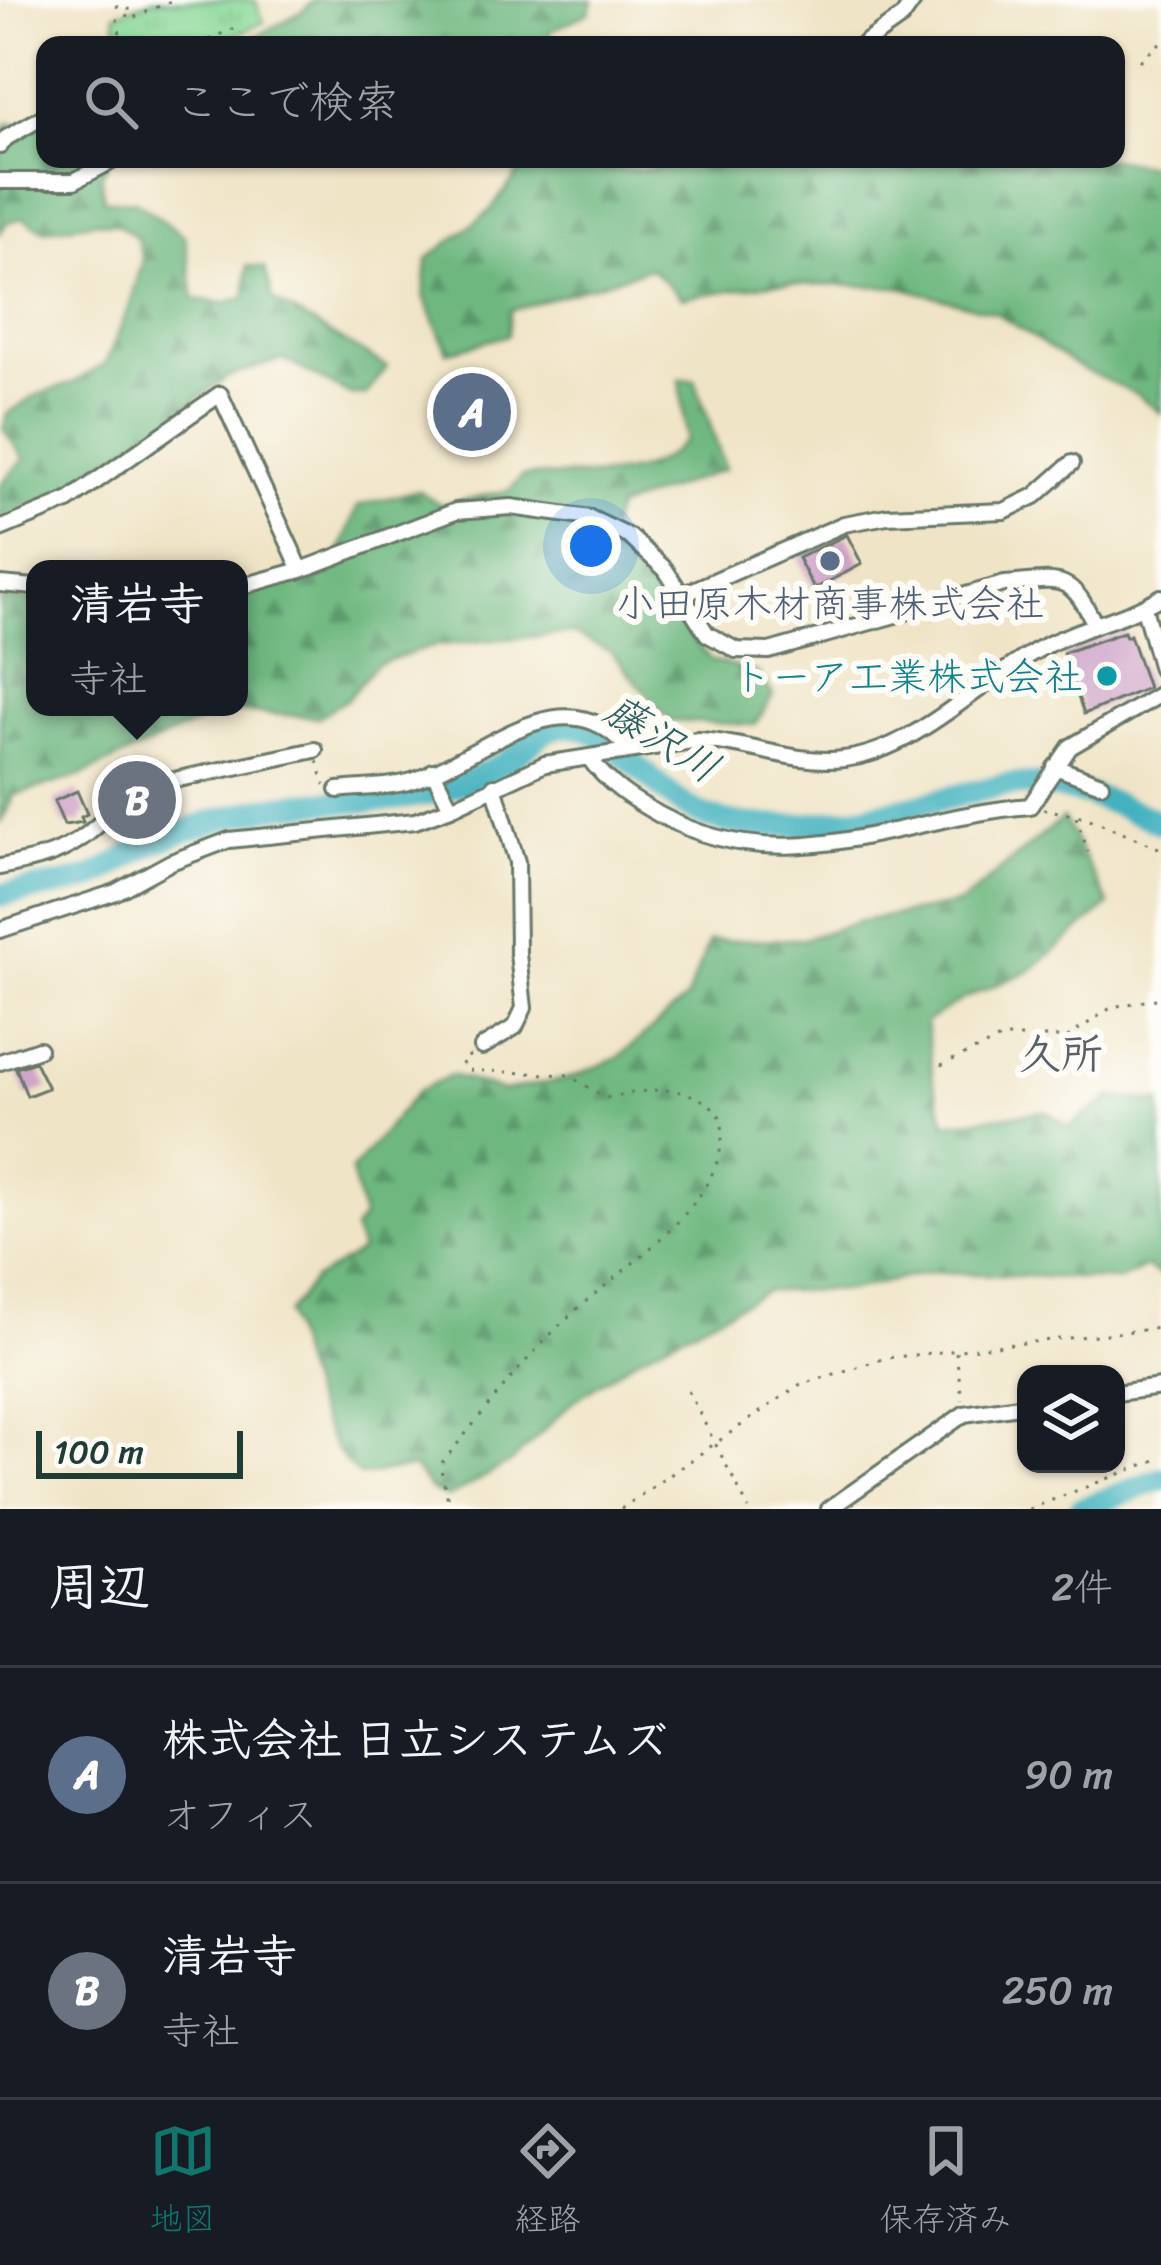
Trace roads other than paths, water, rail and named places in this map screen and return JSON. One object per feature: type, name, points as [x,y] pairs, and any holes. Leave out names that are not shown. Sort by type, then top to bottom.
[{"type":"street","points":[[875,36],[902,17],[914,0]]},
{"type":"street","points":[[0,146],[6,137],[36,121]]},
{"type":"street","points":[[0,181],[74,182],[100,168]]},
{"type":"street","points":[[0,529],[68,501],[220,394],[301,570]]},
{"type":"street","points":[[682,595],[844,524],[887,516],[1004,511],[1035,496],[1072,463]]},
{"type":"street","points":[[248,585],[301,570],[456,512],[511,507],[590,518],[630,537],[665,569],[707,634],[751,653],[1004,584],[1066,583],[1080,593],[1095,625]]},
{"type":"street","points":[[0,930],[116,892],[171,862],[229,840],[415,820],[545,764],[720,741],[802,759],[850,758],[882,748],[963,703],[1041,647],[1144,608],[1161,597]]},
{"type":"street","points":[[1144,608],[1161,669]]},
{"type":"street","points":[[584,759],[623,795],[688,830],[743,846],[803,848],[1030,806],[1055,767],[1084,736],[1161,694]]},
{"type":"street","points":[[330,787],[403,783],[434,773],[537,720],[561,716],[605,729],[629,750]]},
{"type":"street","points":[[0,867],[59,854],[102,822],[117,799],[141,787],[317,757]]},
{"type":"street","points":[[1055,767],[1101,784]]},
{"type":"street","points":[[434,773],[449,804]]},
{"type":"street","points":[[482,1047],[515,1027],[524,1008],[518,954],[518,862],[494,786]]},
{"type":"street","points":[[0,1062],[39,1049]]},
{"type":"street","points":[[1125,1392],[1161,1387]]},
{"type":"street","points":[[829,1509],[964,1414],[1017,1407]]},
{"type":"waterway","name":"藤沢川","points":[[0,895],[90,878],[172,835],[258,810],[394,799],[447,788],[477,777],[537,737],[566,726],[598,735],[677,801],[725,821],[803,825],[1025,785],[1085,794],[1161,823]]},
{"type":"waterway","points":[[1081,1509],[1161,1479]]},
{"type":"place","name":"株式会社 日立システムズ","points":[[472,412]]},
{"type":"place","name":"小田原木材商事株式会社","points":[[830,561]]},
{"type":"place","name":"トーア工業株式会社","points":[[1107,676]]},
{"type":"place","name":"清岩寺","points":[[137,800]]},
{"type":"district","name":"久所","points":[[1061,1054]]}]
